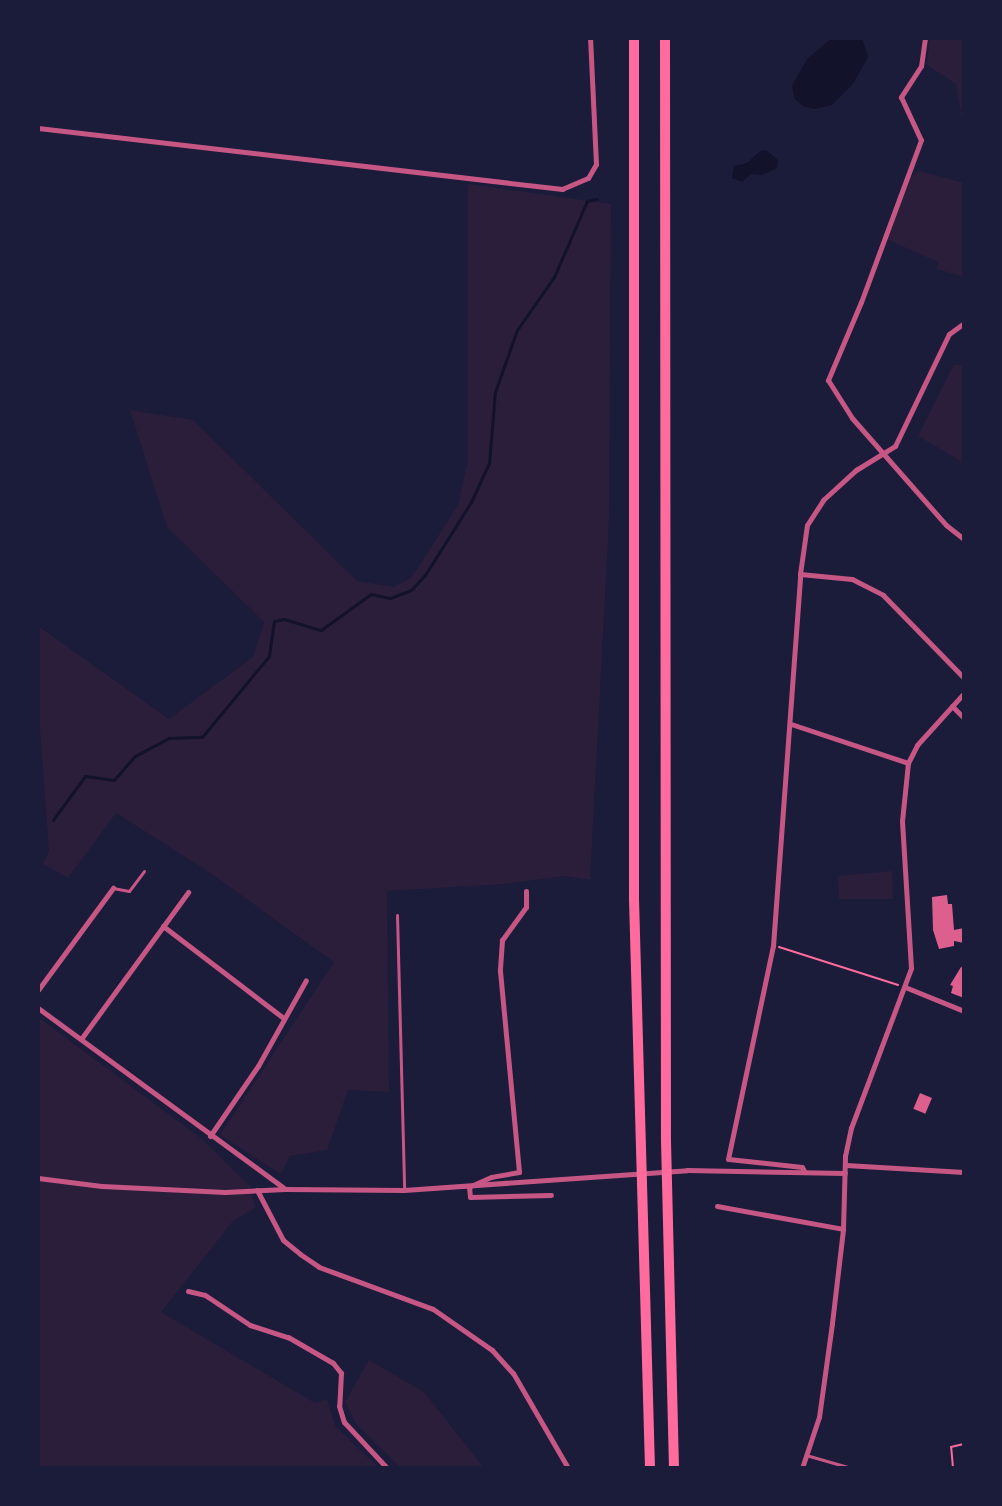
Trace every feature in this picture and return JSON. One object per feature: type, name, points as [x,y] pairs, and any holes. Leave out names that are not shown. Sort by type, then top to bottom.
[{"type":"highway","points":[[634,38],[634,899],[650,1468]]},
{"type":"highway","points":[[665,38],[666,1141],[674,1468]]},
{"type":"street","points":[[38,128],[562,189],[588,178],[596,164],[590,38]]},
{"type":"street","points":[[925,38],[921,66],[901,97],[921,140],[861,302],[828,380],[852,418],[946,525],[964,539]]},
{"type":"street","points":[[804,1171],[802,1167],[728,1159],[773,946],[800,574],[807,525],[823,500],[882,451],[895,446],[949,334],[964,323]]},
{"type":"street","points":[[800,574],[852,579],[883,595],[964,678]]},
{"type":"street","points":[[802,1468],[819,1417],[843,1229],[845,1173],[851,1128],[911,968],[902,821],[908,763],[917,745],[964,693]]},
{"type":"street","points":[[952,706],[964,718]]},
{"type":"street","points":[[791,724],[908,763]]},
{"type":"street","points":[[38,990],[113,888]]},
{"type":"street","points":[[469,1187],[491,1177],[519,1172],[500,971],[502,940],[526,907],[526,891]]},
{"type":"street","points":[[81,1039],[188,892]]},
{"type":"street","points":[[163,926],[282,1017]]},
{"type":"street","points":[[210,1136],[258,1066],[282,1017],[306,980]]},
{"type":"street","points":[[905,987],[964,1011]]},
{"type":"street","points":[[38,1008],[285,1189]]},
{"type":"street","points":[[846,1165],[964,1172]]},
{"type":"street","points":[[38,1178],[154,1189],[404,1190],[687,1170],[845,1173]]},
{"type":"street","points":[[469,1187],[470,1197],[551,1195]]},
{"type":"street","points":[[257,1190],[283,1240],[319,1267],[433,1309],[492,1350],[513,1373],[568,1468]]},
{"type":"street","points":[[717,1206],[843,1229]]},
{"type":"street","points":[[188,1291],[205,1295],[250,1325],[288,1337],[333,1363],[341,1373],[339,1406],[344,1422],[387,1468]]},
{"type":"lane","points":[[113,888],[129,891],[144,871]]},
{"type":"lane","points":[[397,915],[404,1190]]},
{"type":"lane","points":[[806,1455],[851,1468]]},
{"type":"path","points":[[773,946],[905,987]]},
{"type":"path","points":[[953,1468],[951,1447],[964,1444]]},
{"type":"shaded area","points":[[832,38],[862,38],[868,57],[853,84],[832,105],[814,109],[803,106],[795,99],[792,86],[807,59]]},
{"type":"shaded area","points":[[930,38],[964,38],[964,131],[956,84],[927,65]]},
{"type":"shaded area","points":[[766,150],[778,160],[777,168],[762,175],[751,174],[742,182],[732,178],[734,166],[747,163],[760,151]]},
{"type":"shaded area","points":[[919,171],[964,183],[964,277],[937,269],[938,262],[886,239],[907,180]]},
{"type":"shaded area","points":[[468,184],[611,204],[609,520],[590,880],[565,876],[504,884],[387,891],[389,1092],[348,1090],[327,1150],[290,1156],[281,1174],[220,1135],[334,962],[209,872],[116,813],[68,878],[43,864],[49,851],[38,702],[38,626],[169,719],[253,657],[264,622],[167,527],[130,410],[193,420],[357,581],[394,587],[412,577],[458,505],[468,460]]},
{"type":"shaded area","points":[[954,364],[964,366],[964,470],[959,460],[918,436]]},
{"type":"shaded area","points":[[892,871],[893,899],[839,899],[838,876]]},
{"type":"shaded area","points":[[38,1017],[202,1139],[250,1186],[255,1208],[233,1221],[161,1312],[315,1403],[327,1399],[335,1426],[379,1468],[38,1468]]},
{"type":"shaded area","points":[[369,1360],[424,1392],[484,1468],[401,1468],[356,1424],[345,1402]]},
{"type":"building","points":[[947,895],[948,904],[952,904],[954,930],[964,928],[964,943],[954,941],[954,946],[939,949],[933,930],[932,897]]},
{"type":"building","points":[[961,967],[964,968],[964,998],[951,993],[953,986],[950,985]]},
{"type":"building","points":[[920,1093],[932,1098],[925,1114],[913,1109]]},
{"type":"waterway","points":[[53,820],[85,776],[114,780],[135,756],[169,738],[202,737],[269,656],[274,621],[284,619],[321,630],[371,594],[390,598],[411,590],[425,575],[471,502],[489,463],[495,392],[517,330],[554,277],[587,201],[597,199]]}]
